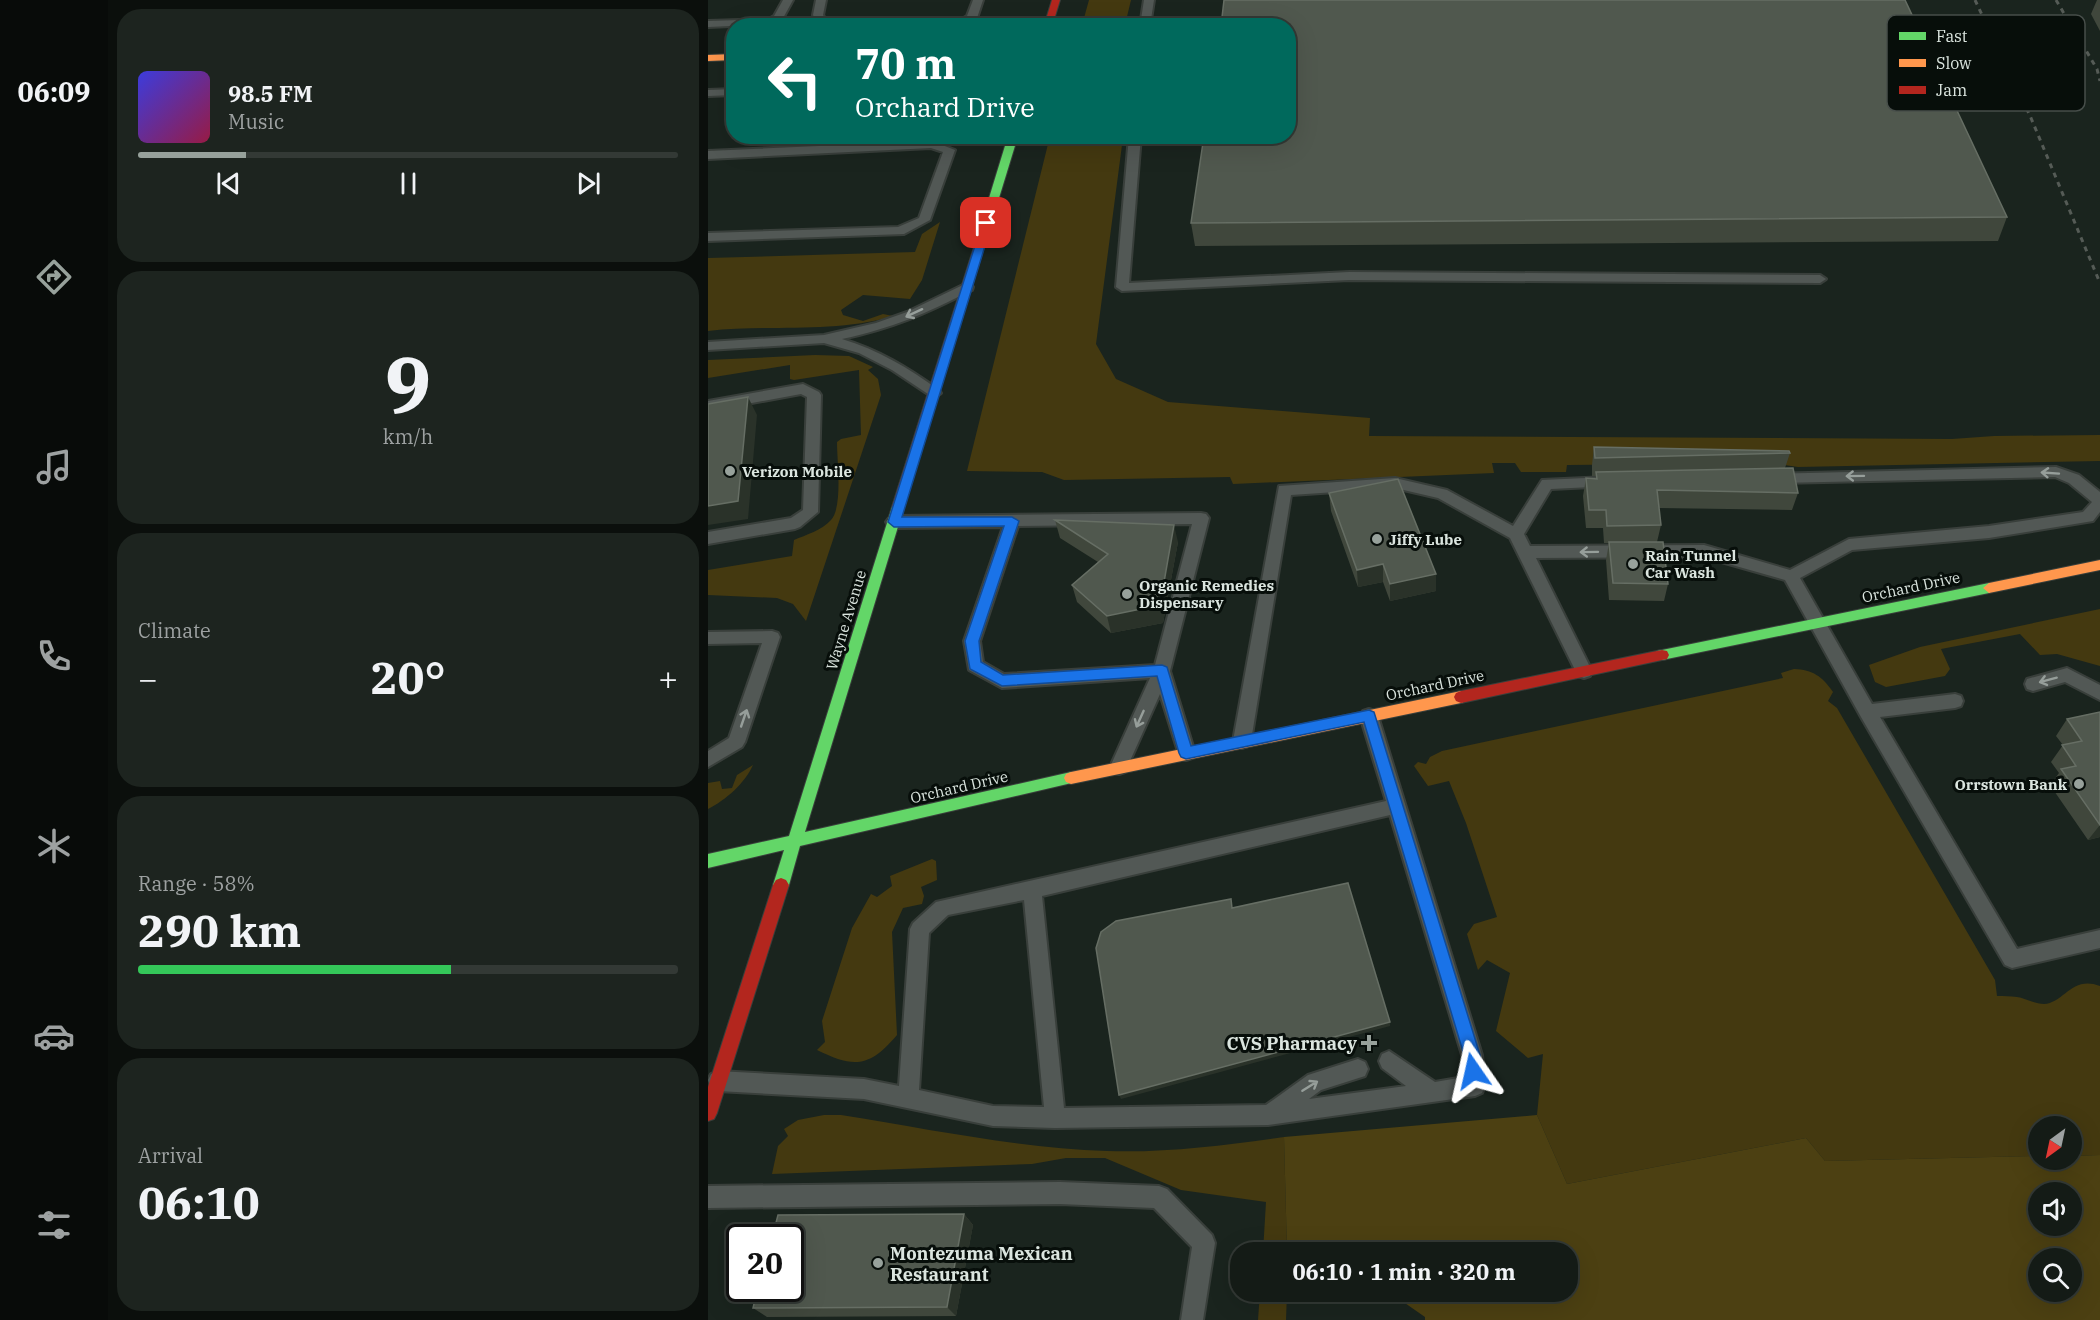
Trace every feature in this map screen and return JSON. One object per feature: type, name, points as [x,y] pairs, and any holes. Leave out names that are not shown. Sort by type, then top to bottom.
[{"type":"main road","points":[[1050,18],[1056,0]]},
{"type":"main road","points":[[708,58],[726,57]]},
{"type":"main road","name":"Wayne Avenue","points":[[708,1113],[795,842],[1011,144]]},
{"type":"main road","name":"Orchard Drive","points":[[708,861],[1119,767],[2100,565]]},
{"type":"lane","points":[[778,18],[788,0]]},
{"type":"lane","points":[[820,18],[818,15],[821,0]]},
{"type":"lane","points":[[972,18],[978,0]]},
{"type":"lane","points":[[1146,18],[1149,0]]},
{"type":"lane","points":[[708,24],[726,23]]},
{"type":"lane","points":[[708,93],[726,92]]},
{"type":"lane","points":[[828,149],[830,144]]},
{"type":"lane","points":[[708,155],[932,144],[950,150],[924,220],[900,231],[708,237]]},
{"type":"lane","points":[[1134,144],[1122,287],[1349,276],[1820,279]]},
{"type":"lane","points":[[708,346],[824,339],[879,327],[912,315],[967,287]]},
{"type":"lane","points":[[824,339],[864,350],[897,367],[934,393]]},
{"type":"lane","points":[[708,406],[803,389],[814,395],[810,512],[795,523],[708,538]]},
{"type":"lane","points":[[1524,552],[1704,550],[1791,576],[1848,545],[1989,532],[2088,517],[2100,501],[2074,479],[2056,472],[1755,478]]},
{"type":"lane","points":[[1516,534],[1547,484],[1617,482]]},
{"type":"lane","points":[[1242,741],[1284,490],[1395,483],[1442,494],[1516,534],[1584,671]]},
{"type":"lane","points":[[894,522],[1201,518],[1162,670],[1119,767]]},
{"type":"lane","points":[[1012,521],[972,641],[975,665],[1002,681],[1162,670]]},
{"type":"lane","points":[[1791,576],[1867,712],[2012,959],[2100,939]]},
{"type":"lane","points":[[708,638],[772,637],[736,742],[708,760]]},
{"type":"lane","points":[[1162,670],[1186,753]]},
{"type":"lane","points":[[2033,684],[2067,675],[2100,693]]},
{"type":"lane","points":[[1867,712],[1955,701]]},
{"type":"lane","points":[[718,1081],[864,1089],[993,1116],[1055,1118],[1268,1115],[1474,1086],[1472,1055],[1369,716]]},
{"type":"lane","points":[[908,1098],[920,929],[943,908],[1032,890],[1396,806]]},
{"type":"lane","points":[[1032,890],[1055,1118]]},
{"type":"lane","points":[[1389,1061],[1432,1092]]},
{"type":"lane","points":[[1268,1115],[1315,1082],[1358,1070]]},
{"type":"lane","points":[[708,1197],[1060,1193],[1159,1197],[1204,1243],[1192,1320]]},
{"type":"shaded area","points":[[1089,0],[1131,0],[1127,18],[1084,18]]},
{"type":"shaded area","points":[[1048,144],[1122,144],[1096,344],[1116,379],[1168,402],[1370,418],[1369,436],[1952,439],[1994,436],[2100,435],[2100,461],[1798,467],[1772,463],[1567,465],[1566,472],[1521,472],[1515,463],[1492,463],[1494,473],[1233,484],[1230,477],[1064,480],[1042,472],[967,471]]},
{"type":"shaded area","points":[[940,222],[922,280],[910,299],[863,295],[841,310],[843,315],[863,321],[883,314],[893,316],[871,322],[825,327],[708,331],[708,258],[915,252],[922,234]]},
{"type":"shaded area","points":[[815,355],[849,356],[873,367],[868,370],[878,379],[881,395],[806,621],[793,604],[777,598],[708,595],[708,570],[792,556],[794,540],[819,529],[831,520],[835,514],[838,495],[837,442],[861,435],[859,370],[794,380],[790,379],[790,365],[708,378],[708,360]]},
{"type":"shaded area","points":[[2100,609],[2100,666],[2057,654],[2040,655],[2020,634],[1941,649],[1950,669],[1945,676],[1886,687],[1875,682],[1869,665],[1920,647]]},
{"type":"shaded area","points":[[1794,669],[1807,671],[1825,682],[1833,692],[1828,701],[1837,708],[1995,980],[1997,996],[2017,997],[2044,1004],[2082,984],[2100,986],[2100,1155],[2082,1156],[2082,1116],[2028,1116],[2028,1156],[1825,1161],[1806,1138],[1567,1184],[1537,1115],[1543,1054],[1528,1058],[1496,1031],[1510,973],[1487,960],[1478,970],[1467,934],[1474,924],[1497,917],[1466,823],[1449,781],[1428,786],[1414,766],[1418,762],[1426,764],[1430,757],[1442,751],[1783,678],[1781,673]]},
{"type":"shaded area","points":[[753,765],[734,790],[722,801],[708,809],[708,783],[720,781],[722,789],[732,788],[737,775]]},
{"type":"shaded area","points":[[932,859],[936,861],[937,880],[921,887],[924,896],[922,904],[903,908],[892,932],[897,1035],[878,1054],[860,1062],[841,1060],[817,1050],[825,1042],[822,1021],[852,928],[871,894],[877,897],[892,886],[890,876]]},
{"type":"shaded area","points":[[824,1115],[841,1115],[1007,1142],[1107,1151],[1174,1150],[1284,1137],[1287,1242],[1264,1242],[1266,1202],[1181,1190],[1105,1158],[1066,1158],[1032,1164],[772,1174],[778,1146],[788,1136],[784,1129],[798,1120]]},
{"type":"shaded area","points":[[1537,1115],[1567,1184],[1806,1138],[1825,1161],[2028,1156],[2028,1170],[2082,1170],[2082,1156],[2100,1155],[2100,1320],[1425,1320],[1425,1317],[1403,1302],[1578,1302],[1578,1242],[1287,1242],[1284,1137]]},
{"type":"shaded area","points":[[1259,1302],[1287,1302],[1286,1320],[1258,1320]]},
{"type":"building","points":[[1224,0],[1905,0],[1912,15],[1887,15],[1887,111],[1957,111],[2007,217],[1191,223],[1203,144],[1296,144],[1296,18],[1222,18]]},
{"type":"building","name":"Verizon Mobile","points":[[748,397],[738,501],[708,506],[708,404]]},
{"type":"building","points":[[1594,447],[1789,451],[1790,453],[1595,458]]},
{"type":"building","points":[[1793,468],[1798,493],[1657,490],[1661,525],[1607,526],[1606,510],[1589,510],[1586,478],[1597,479],[1596,472]]},
{"type":"building","name":"Jiffy Lube","points":[[1398,479],[1436,574],[1390,584],[1383,564],[1357,570],[1329,493]]},
{"type":"building","name":"Organic Remedies Dispensary","points":[[1055,520],[1174,525],[1160,605],[1107,616],[1072,585],[1108,554]]},
{"type":"building","points":[[1609,542],[1663,542],[1668,584],[1613,583]]},
{"type":"building","points":[[2100,712],[2100,825],[2061,769],[2076,766],[2062,745],[2082,741],[2067,719]]},
{"type":"building","name":"CVS Pharmacy","points":[[1348,883],[1390,1022],[1119,1095],[1096,948],[1101,932],[1116,921],[1231,899],[1232,908]]},
{"type":"building","name":"Montezuma Mexican Restaurant","points":[[964,1214],[947,1307],[753,1308],[754,1302],[804,1302],[804,1224],[776,1224],[778,1215]]},
{"type":"railway","points":[[1975,0],[1982,15]]},
{"type":"railway","points":[[2056,0],[2065,15]]},
{"type":"railway","points":[[2085,49],[2097,69],[2100,81]]},
{"type":"railway","points":[[2028,111],[2100,283]]},
{"type":"traffic: fast","points":[[979,247],[1011,144]]},
{"type":"traffic: fast","points":[[781,885],[898,507]]},
{"type":"traffic: fast","points":[[1662,655],[1989,588]]},
{"type":"traffic: fast","points":[[708,861],[1071,778]]},
{"type":"traffic: slow","points":[[708,58],[726,57]]},
{"type":"traffic: slow","points":[[1989,588],[2100,565]]},
{"type":"traffic: slow","points":[[1071,778],[1461,697]]},
{"type":"traffic: jam","points":[[1050,18],[1056,0]]},
{"type":"traffic: jam","points":[[898,507],[979,247]]},
{"type":"traffic: jam","points":[[1461,697],[1662,655]]},
{"type":"traffic: jam","points":[[708,1113],[781,885]]},
{"type":"place","name":"Verizon Mobile","points":[[730,471]]},
{"type":"place","name":"Jiffy Lube","points":[[1377,539]]},
{"type":"place","name":"Rain Tunnel Car Wash","points":[[1633,564]]},
{"type":"place","name":"Organic Remedies Dispensary","points":[[1127,594]]},
{"type":"place","name":"Orrstown Bank","points":[[2079,784]]},
{"type":"place","name":"CVS Pharmacy","points":[[1369,1043]]},
{"type":"place","name":"Montezuma Mexican Restaurant","points":[[878,1263]]},
{"type":"route","points":[[986,223],[894,522],[1012,521],[972,641],[975,665],[1002,681],[1162,670],[1186,753],[1369,716],[1472,1055],[1473,1071]]}]
